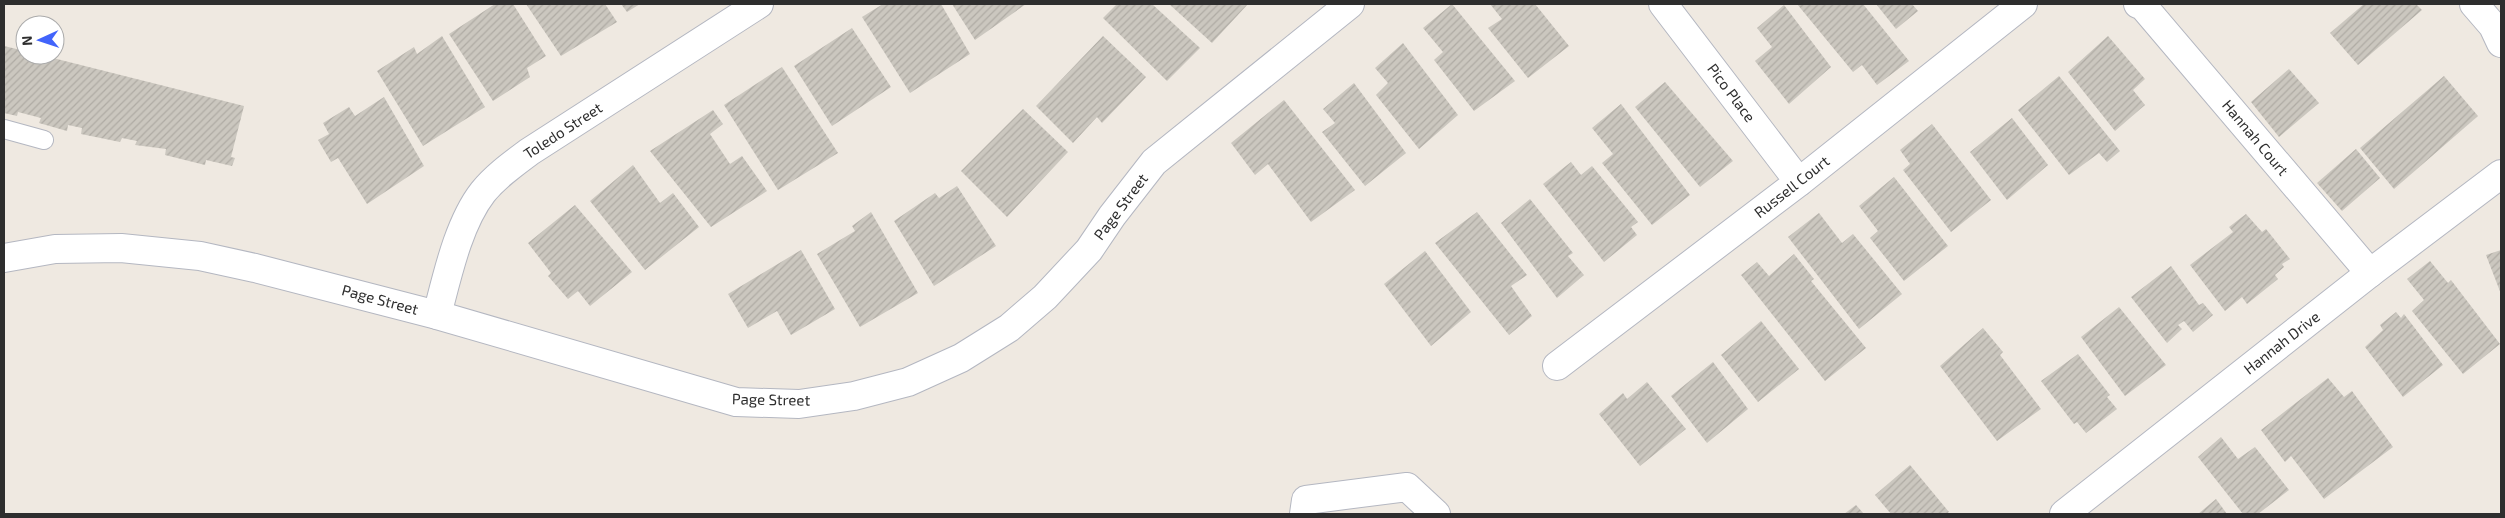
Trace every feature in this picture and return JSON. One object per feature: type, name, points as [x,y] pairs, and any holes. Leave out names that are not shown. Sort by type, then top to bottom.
[{"type":"street","name":"Toledo Street","points":[[437,315],[446,281],[467,220],[482,193],[500,174],[529,152],[759,4]]},
{"type":"street","name":"Page Street","points":[[4,258],[55,249],[122,248],[200,256],[255,268],[437,315],[736,402],[799,404],[854,396],[908,382],[961,358],[1009,328],[1045,298],[1089,250],[1112,216],[1154,162],[1350,4]]},
{"type":"street","name":"Pico Place","points":[[1663,4],[1799,182]]},
{"type":"street","name":"Russell Court","points":[[1557,366],[1799,182],[2023,4]]},
{"type":"street","name":"Hannah Court","points":[[2138,4],[2149,13],[2370,273]]},
{"type":"street","points":[[2474,4],[2493,26],[2501,43]]},
{"type":"street","name":"Hannah Drive","points":[[2064,514],[2370,273],[2501,174]]},
{"type":"street","points":[[1304,514],[1306,500],[1407,487],[1436,514]]},
{"type":"lane","points":[[4,129],[44,140]]},
{"type":"building","points":[[495,4],[513,4],[546,56],[527,68],[530,77],[493,101],[449,34]]},
{"type":"building","points":[[526,4],[605,4],[617,22],[561,56]]},
{"type":"building","points":[[621,4],[640,4],[627,12]]},
{"type":"building","points":[[883,4],[941,4],[970,54],[910,93],[862,17]]},
{"type":"building","points":[[952,4],[1026,4],[975,40]]},
{"type":"building","points":[[1117,4],[1152,4],[1200,48],[1167,81],[1103,18]]},
{"type":"building","points":[[1169,4],[1248,4],[1212,43]]},
{"type":"building","points":[[1452,4],[1515,81],[1474,111],[1434,60],[1443,52],[1423,28]]},
{"type":"building","points":[[1490,4],[1535,4],[1569,46],[1528,78],[1488,28],[1502,19]]},
{"type":"building","points":[[1797,4],[1863,4],[1909,61],[1877,85],[1862,65],[1853,72]]},
{"type":"building","points":[[1876,4],[1912,4],[1918,11],[1896,29]]},
{"type":"building","points":[[2364,4],[2416,4],[2422,10],[2358,65],[2330,33]]},
{"type":"building","points":[[1784,5],[1831,67],[1789,104],[1755,61],[1772,47],[1757,28]]},
{"type":"building","points":[[852,28],[891,87],[832,126],[794,66]]},
{"type":"building","points":[[442,36],[485,107],[423,146],[377,71],[414,47],[417,54]]},
{"type":"building","points":[[1103,36],[1146,77],[1102,123],[1097,117],[1073,143],[1036,106]]},
{"type":"building","points":[[2108,36],[2145,79],[2133,90],[2145,105],[2115,131],[2068,72]]},
{"type":"building","points":[[1403,43],[1458,115],[1419,149],[1376,95],[1388,83],[1375,68]]},
{"type":"building","points":[[4,46],[15,49],[15,65],[65,65],[65,61],[244,106],[231,157],[235,158],[232,166],[206,160],[205,165],[165,155],[166,149],[135,145],[137,141],[122,138],[120,142],[81,134],[82,128],[68,125],[67,131],[39,123],[41,118],[18,112],[17,116],[4,113]]},
{"type":"building","points":[[782,67],[838,153],[778,190],[724,105]]},
{"type":"building","points":[[2289,69],[2319,103],[2279,137],[2251,102]]},
{"type":"building","points":[[2059,76],[2120,151],[2107,162],[2099,153],[2069,175],[2018,110]]},
{"type":"building","points":[[2444,76],[2478,116],[2394,189],[2360,148]]},
{"type":"building","points":[[1665,82],[1733,161],[1700,187],[1635,107]]},
{"type":"building","points":[[1354,83],[1406,153],[1365,186],[1322,132],[1335,123],[1323,109]]},
{"type":"building","points":[[384,97],[424,166],[367,204],[338,158],[331,162],[318,140],[329,134],[323,123],[349,107],[355,116]]},
{"type":"building","points":[[1284,100],[1355,190],[1311,222],[1268,164],[1255,175],[1231,143]]},
{"type":"building","points":[[1621,104],[1690,195],[1652,225],[1602,163],[1613,154],[1592,128]]},
{"type":"building","points":[[1023,109],[1068,152],[1007,217],[961,171]]},
{"type":"building","points":[[713,110],[723,124],[710,134],[730,164],[742,156],[767,191],[711,227],[650,151]]},
{"type":"building","points":[[2012,118],[2048,165],[2007,200],[1970,152]]},
{"type":"building","points":[[1932,124],[1991,200],[1951,232],[1903,170],[1910,164],[1900,150]]},
{"type":"building","points":[[2356,149],[2380,178],[2342,211],[2317,183]]},
{"type":"building","points":[[1571,162],[1581,175],[1592,166],[1638,222],[1631,227],[1637,235],[1604,262],[1543,184]]},
{"type":"building","points":[[633,165],[660,203],[673,193],[699,227],[645,270],[590,201]]},
{"type":"building","points":[[1894,177],[1948,246],[1904,281],[1870,238],[1878,231],[1859,206]]},
{"type":"building","points":[[957,186],[996,246],[934,286],[894,221],[935,193],[939,198]]},
{"type":"building","points":[[1530,199],[1573,253],[1568,256],[1584,275],[1557,298],[1501,223]]},
{"type":"building","points":[[575,205],[632,272],[590,306],[578,291],[568,299],[548,276],[551,273],[528,243]]},
{"type":"building","points":[[871,212],[918,293],[860,327],[817,254],[855,231],[852,226]]},
{"type":"building","points":[[1477,212],[1527,275],[1511,286],[1532,316],[1509,335],[1435,243]]},
{"type":"building","points":[[1819,213],[1842,243],[1853,234],[1902,294],[1859,329],[1788,237]]},
{"type":"building","points":[[2246,214],[2262,232],[2266,229],[2290,259],[2282,264],[2284,267],[2275,275],[2278,279],[2247,304],[2242,297],[2225,311],[2190,265],[2233,232],[2229,227]]},
{"type":"building","points":[[801,250],[835,309],[791,335],[777,311],[748,328],[728,294]]},
{"type":"building","points":[[2501,250],[2501,294],[2486,255]]},
{"type":"building","points":[[1425,251],[1471,312],[1431,346],[1384,284]]},
{"type":"building","points":[[1794,254],[1814,279],[1811,281],[1866,348],[1825,381],[1741,275],[1757,262],[1769,276]]},
{"type":"building","points":[[2430,261],[2448,283],[2451,280],[2500,344],[2463,374],[2412,311],[2424,300],[2407,279]]},
{"type":"building","points":[[2171,266],[2199,305],[2203,303],[2213,315],[2193,332],[2184,321],[2178,325],[2182,329],[2167,343],[2131,297]]},
{"type":"building","points":[[2119,307],[2166,365],[2125,396],[2081,337]]},
{"type":"building","points":[[2396,312],[2401,318],[2404,314],[2443,365],[2403,397],[2365,347],[2383,330],[2380,325]]},
{"type":"building","points":[[1761,321],[1799,369],[1758,402],[1721,355]]},
{"type":"building","points":[[1983,328],[2003,352],[2000,355],[2041,409],[1997,441],[1940,366]]},
{"type":"building","points":[[2078,354],[2110,395],[2107,397],[2117,409],[2086,433],[2077,422],[2074,424],[2041,381]]},
{"type":"building","points":[[1713,362],[1748,409],[1707,443],[1671,396]]},
{"type":"building","points":[[2328,378],[2344,397],[2352,391],[2393,447],[2324,499],[2291,456],[2285,462],[2261,430]]},
{"type":"building","points":[[1647,382],[1686,429],[1640,466],[1599,414],[1623,393],[1627,399]]},
{"type":"building","points":[[2221,437],[2238,459],[2255,447],[2289,490],[2258,514],[2243,514],[2198,457]]},
{"type":"building","points":[[1910,465],[1949,512],[1946,514],[1891,514],[1875,495]]},
{"type":"building","points":[[2216,499],[2227,514],[2198,514]]},
{"type":"building","points":[[1856,505],[1864,514],[1844,514]]}]
